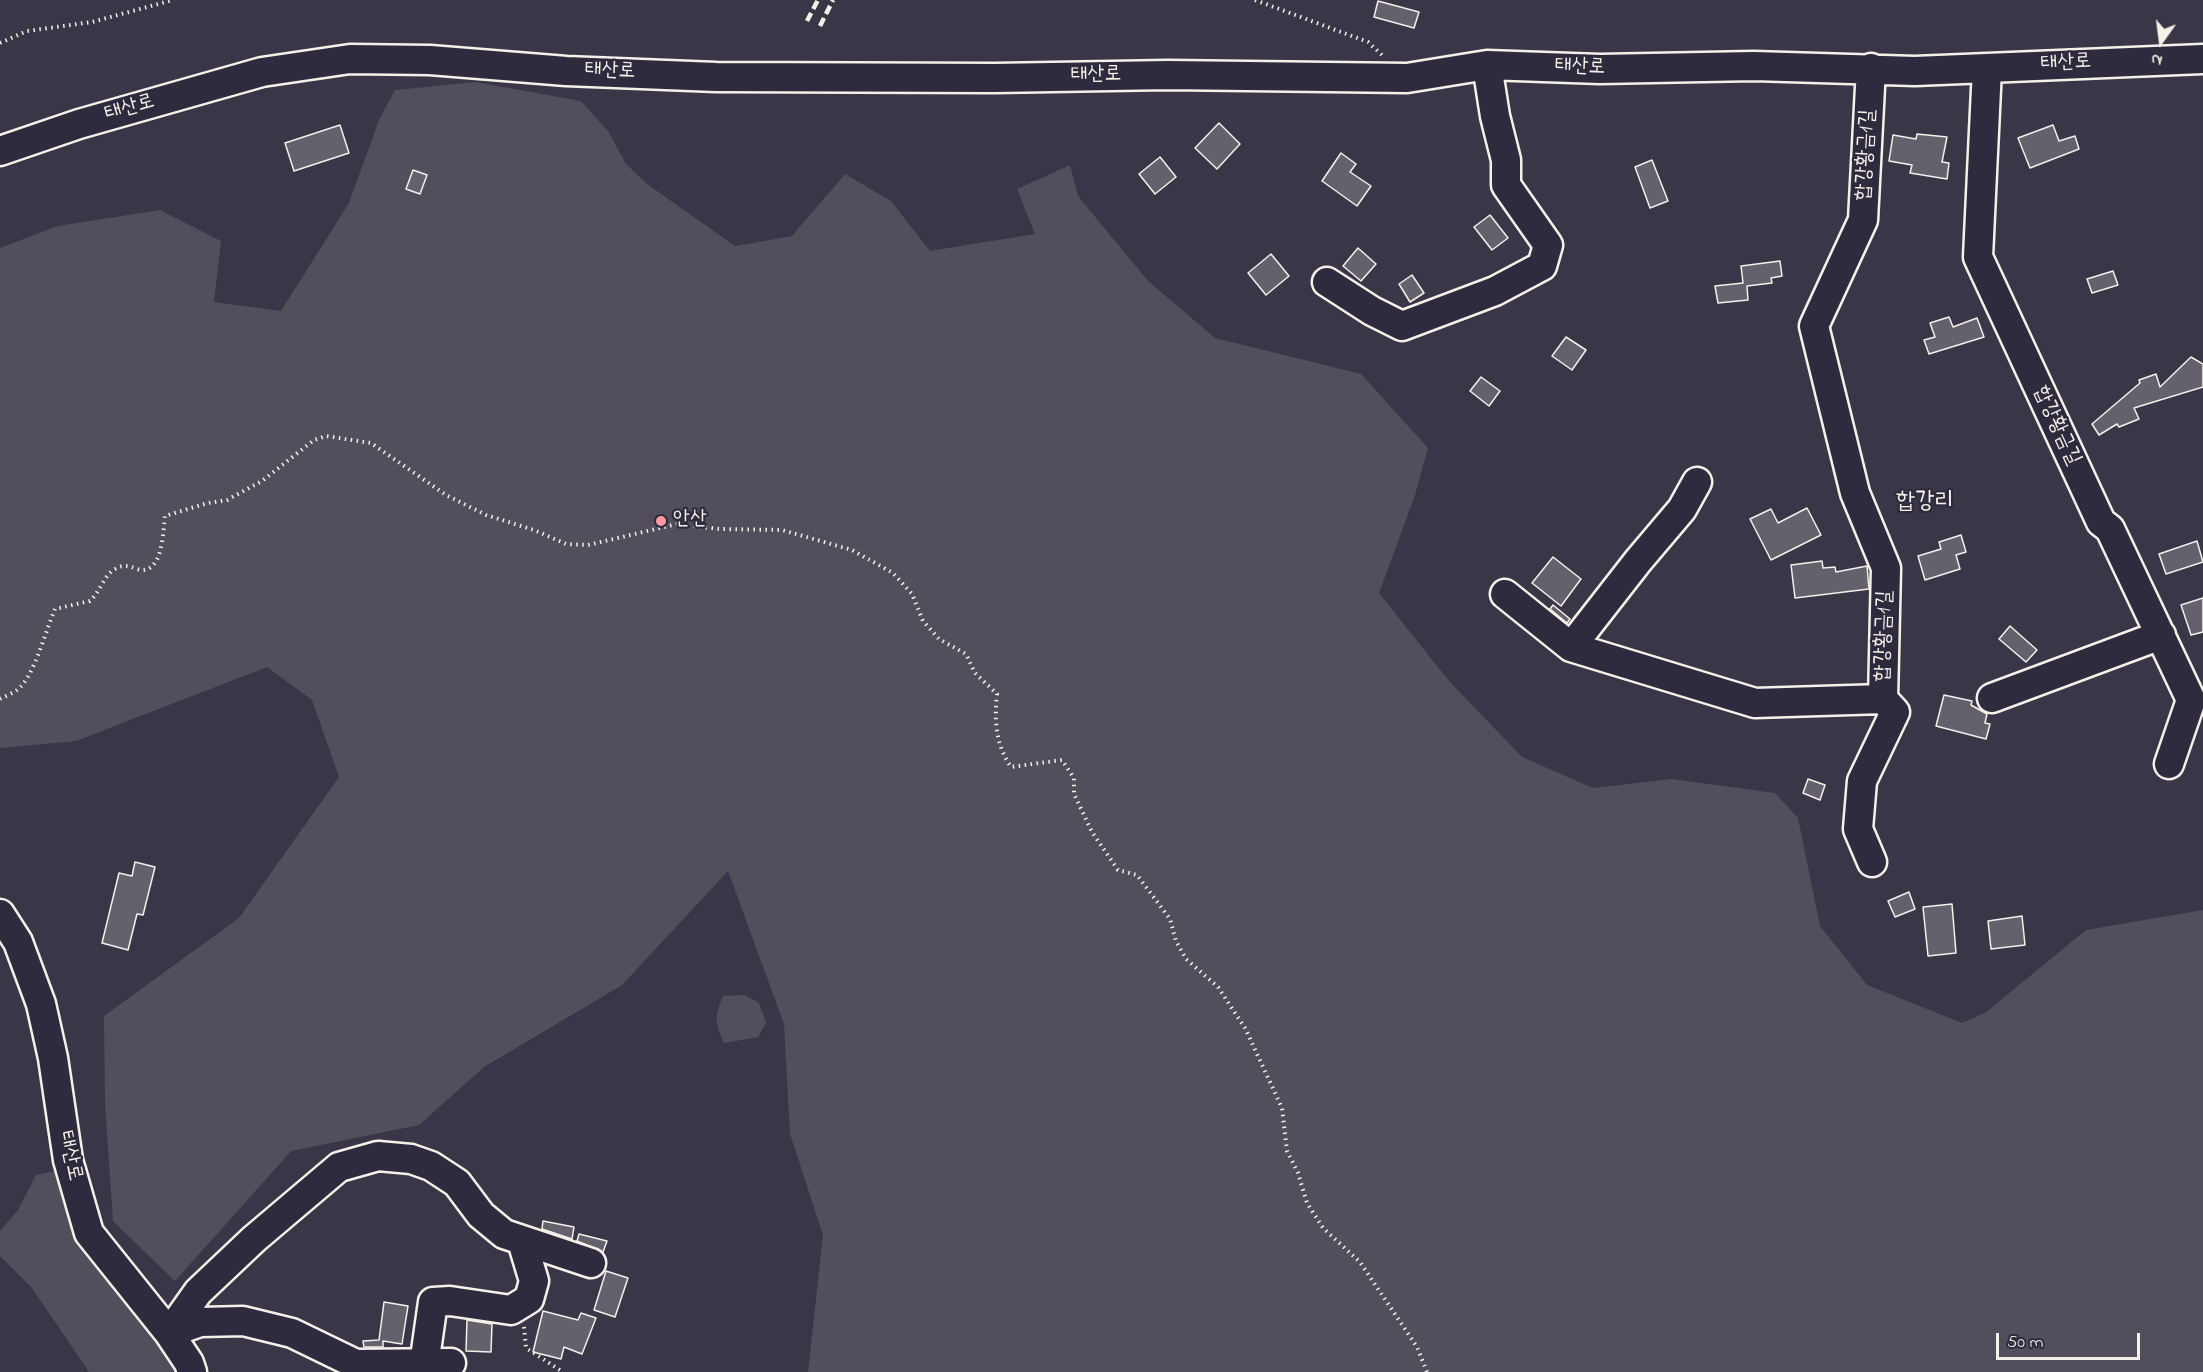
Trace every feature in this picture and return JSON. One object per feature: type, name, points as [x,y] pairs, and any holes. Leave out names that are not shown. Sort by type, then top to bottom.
[{"type":"street","name":"태산로","points":[[0,151],[79,124],[262,72],[350,59],[430,60],[566,71],[716,77],[994,78],[1168,75],[1407,78],[1487,65],[1600,69],[1754,66],[1915,71],[2203,59]]},
{"type":"street","points":[[1327,282],[1372,311],[1402,326],[1495,291],[1542,266],[1548,245],[1506,185],[1506,160],[1494,116],[1487,65]]},
{"type":"street","name":"합강황금1길","points":[[1571,647],[1755,703],[1883,699],[1886,568],[1855,494],[1814,326],[1863,220],[1871,68]]},
{"type":"street","name":"합강황금길","points":[[1987,68],[1978,257],[2096,512],[2101,522],[2110,529],[2191,700],[2169,764]]},
{"type":"street","points":[[1505,594],[1571,647],[1682,509],[1696,482]]},
{"type":"street","points":[[1992,698],[2161,635]]},
{"type":"street","points":[[1872,862],[1858,829],[1862,781],[1895,712],[1883,699]]},
{"type":"street","name":"태산로","points":[[0,914],[18,942],[40,1004],[53,1058],[68,1160],[89,1233],[169,1333],[189,1363],[192,1372]]},
{"type":"street","points":[[169,1333],[198,1292],[254,1239],[339,1167],[378,1156],[411,1159],[432,1166],[457,1183],[481,1215],[504,1234],[591,1263]]},
{"type":"street","points":[[169,1333],[200,1322],[243,1321],[292,1333],[356,1364],[437,1364],[433,1302],[450,1301],[511,1310],[529,1299],[534,1281],[522,1241]]},
{"type":"path","points":[[0,43],[27,31],[92,22],[173,0]]},
{"type":"path","points":[[1255,0],[1368,42],[1407,78]]},
{"type":"path","points":[[0,699],[19,689],[38,660],[41,642],[55,609],[90,601],[114,569],[126,565],[142,570],[150,569],[157,561],[165,516],[208,503],[227,500],[262,481],[314,440],[326,436],[371,443],[446,495],[486,514],[534,530],[566,544],[588,545],[677,524],[731,530],[782,530],[852,550],[893,573],[912,594],[923,621],[939,639],[966,654],[975,673],[997,694],[995,712],[997,735],[1001,752],[1011,767],[1062,760],[1074,778],[1074,794],[1092,832],[1118,870],[1137,875],[1170,919],[1176,941],[1186,959],[1218,987],[1245,1028],[1282,1108],[1287,1151],[1298,1173],[1307,1203],[1323,1228],[1360,1262],[1417,1347],[1427,1372]]},
{"type":"path","points":[[511,1310],[525,1329],[526,1348],[563,1372]]},
{"type":"shaded area","points":[[475,82],[581,101],[608,131],[626,164],[647,184],[735,246],[792,236],[845,174],[891,201],[930,251],[1035,234],[1017,189],[1070,165],[1078,196],[1148,281],[1215,338],[1361,374],[1428,448],[1415,495],[1379,593],[1449,681],[1522,757],[1593,788],[1672,779],[1775,793],[1798,818],[1820,926],[1867,985],[1962,1023],[1985,1013],[2086,930],[2203,910],[2203,1372],[808,1372],[823,1235],[790,1134],[784,1024],[728,871],[622,985],[484,1067],[419,1125],[291,1151],[175,1281],[113,1221],[105,1104],[104,1016],[239,918],[339,777],[312,700],[267,667],[76,741],[0,748],[0,248],[58,226],[160,210],[221,241],[214,302],[281,311],[349,203],[379,120],[395,90]]},
{"type":"shaded area","points":[[744,995],[759,1003],[766,1023],[758,1037],[724,1043],[717,1020],[720,1003],[723,996]]},
{"type":"shaded area","points":[[60,1170],[181,1362],[173,1372],[89,1372],[32,1288],[0,1256],[0,1231],[18,1210],[36,1175]]},
{"type":"building","points":[[1378,1],[1419,12],[1414,28],[1374,17]]},
{"type":"building","points":[[1219,123],[1240,144],[1217,169],[1195,148]]},
{"type":"building","points":[[340,125],[349,153],[294,171],[285,143]]},
{"type":"building","points":[[2053,125],[2059,141],[2075,136],[2079,149],[2030,168],[2018,138]]},
{"type":"building","points":[[1917,134],[1947,137],[1942,162],[1949,163],[1947,179],[1910,173],[1912,165],[1889,161],[1893,135],[1916,139]]},
{"type":"building","points":[[1341,153],[1356,164],[1350,172],[1371,186],[1357,206],[1322,181]]},
{"type":"building","points":[[1160,157],[1176,177],[1155,194],[1139,174]]},
{"type":"building","points":[[1652,160],[1668,201],[1650,208],[1635,167]]},
{"type":"building","points":[[413,170],[427,175],[420,194],[406,189]]},
{"type":"building","points":[[1490,215],[1508,238],[1492,250],[1474,227]]},
{"type":"building","points":[[1358,248],[1376,264],[1361,281],[1343,266]]},
{"type":"building","points":[[1271,254],[1289,276],[1266,295],[1248,273]]},
{"type":"building","points":[[1780,261],[1782,276],[1771,278],[1772,283],[1747,286],[1748,300],[1718,303],[1715,286],[1743,283],[1741,266]]},
{"type":"building","points":[[2113,271],[2118,285],[2092,293],[2087,279]]},
{"type":"building","points":[[1412,275],[1424,293],[1410,302],[1399,284]]},
{"type":"building","points":[[1949,317],[1953,327],[1977,318],[1984,337],[1929,354],[1924,340],[1935,337],[1930,323]]},
{"type":"building","points":[[1566,337],[1586,350],[1572,370],[1552,356]]},
{"type":"building","points":[[2191,357],[2203,364],[2203,387],[2134,408],[2139,419],[2119,427],[2117,424],[2099,435],[2092,424],[2140,383],[2139,380],[2156,374],[2160,387]]},
{"type":"building","points":[[1481,377],[1500,391],[1489,406],[1470,391]]},
{"type":"building","points":[[1807,508],[1821,535],[1771,560],[1750,519],[1771,509],[1778,523]]},
{"type":"building","points":[[1961,535],[1966,552],[1956,555],[1960,569],[1925,580],[1918,556],[1941,549],[1939,542]]},
{"type":"building","points":[[2197,541],[2203,562],[2166,574],[2159,554]]},
{"type":"building","points":[[1553,557],[1581,579],[1561,606],[1532,583]]},
{"type":"building","points":[[1822,561],[1823,568],[1835,567],[1836,572],[1867,566],[1869,589],[1795,598],[1791,565]]},
{"type":"building","points":[[2203,598],[2203,632],[2191,635],[2181,605]]},
{"type":"building","points":[[1553,605],[1570,619],[1567,623],[1550,609]]},
{"type":"building","points":[[2010,626],[2037,650],[2026,662],[1999,639]]},
{"type":"building","points":[[1944,695],[1972,701],[1971,705],[1987,714],[1985,723],[1990,724],[1986,739],[1936,726]]},
{"type":"building","points":[[1808,779],[1825,785],[1820,800],[1803,793]]},
{"type":"building","points":[[135,862],[155,867],[143,915],[137,914],[128,950],[102,943],[119,873],[132,876]]},
{"type":"building","points":[[1909,892],[1915,909],[1895,917],[1888,901]]},
{"type":"building","points":[[1952,904],[1956,953],[1928,956],[1923,907]]},
{"type":"building","points":[[2022,916],[2025,945],[1991,949],[1988,921]]},
{"type":"building","points":[[543,1221],[574,1227],[572,1239],[542,1229]]},
{"type":"building","points":[[579,1234],[607,1241],[603,1252],[577,1241]]},
{"type":"building","points":[[606,1271],[628,1278],[615,1317],[594,1310]]},
{"type":"building","points":[[384,1302],[408,1306],[402,1344],[383,1341],[383,1347],[364,1347],[363,1341],[379,1340]]},
{"type":"building","points":[[543,1311],[578,1320],[581,1313],[596,1318],[582,1354],[564,1347],[561,1359],[533,1352]]},
{"type":"building","points":[[467,1320],[492,1324],[491,1352],[466,1351]]},
{"type":"railway","points":[[807,21],[818,0]]},
{"type":"railway","points":[[820,26],[833,0]]},
{"type":"place","name":"안산","points":[[661,521]]},
{"type":"district","name":"합강리","points":[[1925,503]]}]
